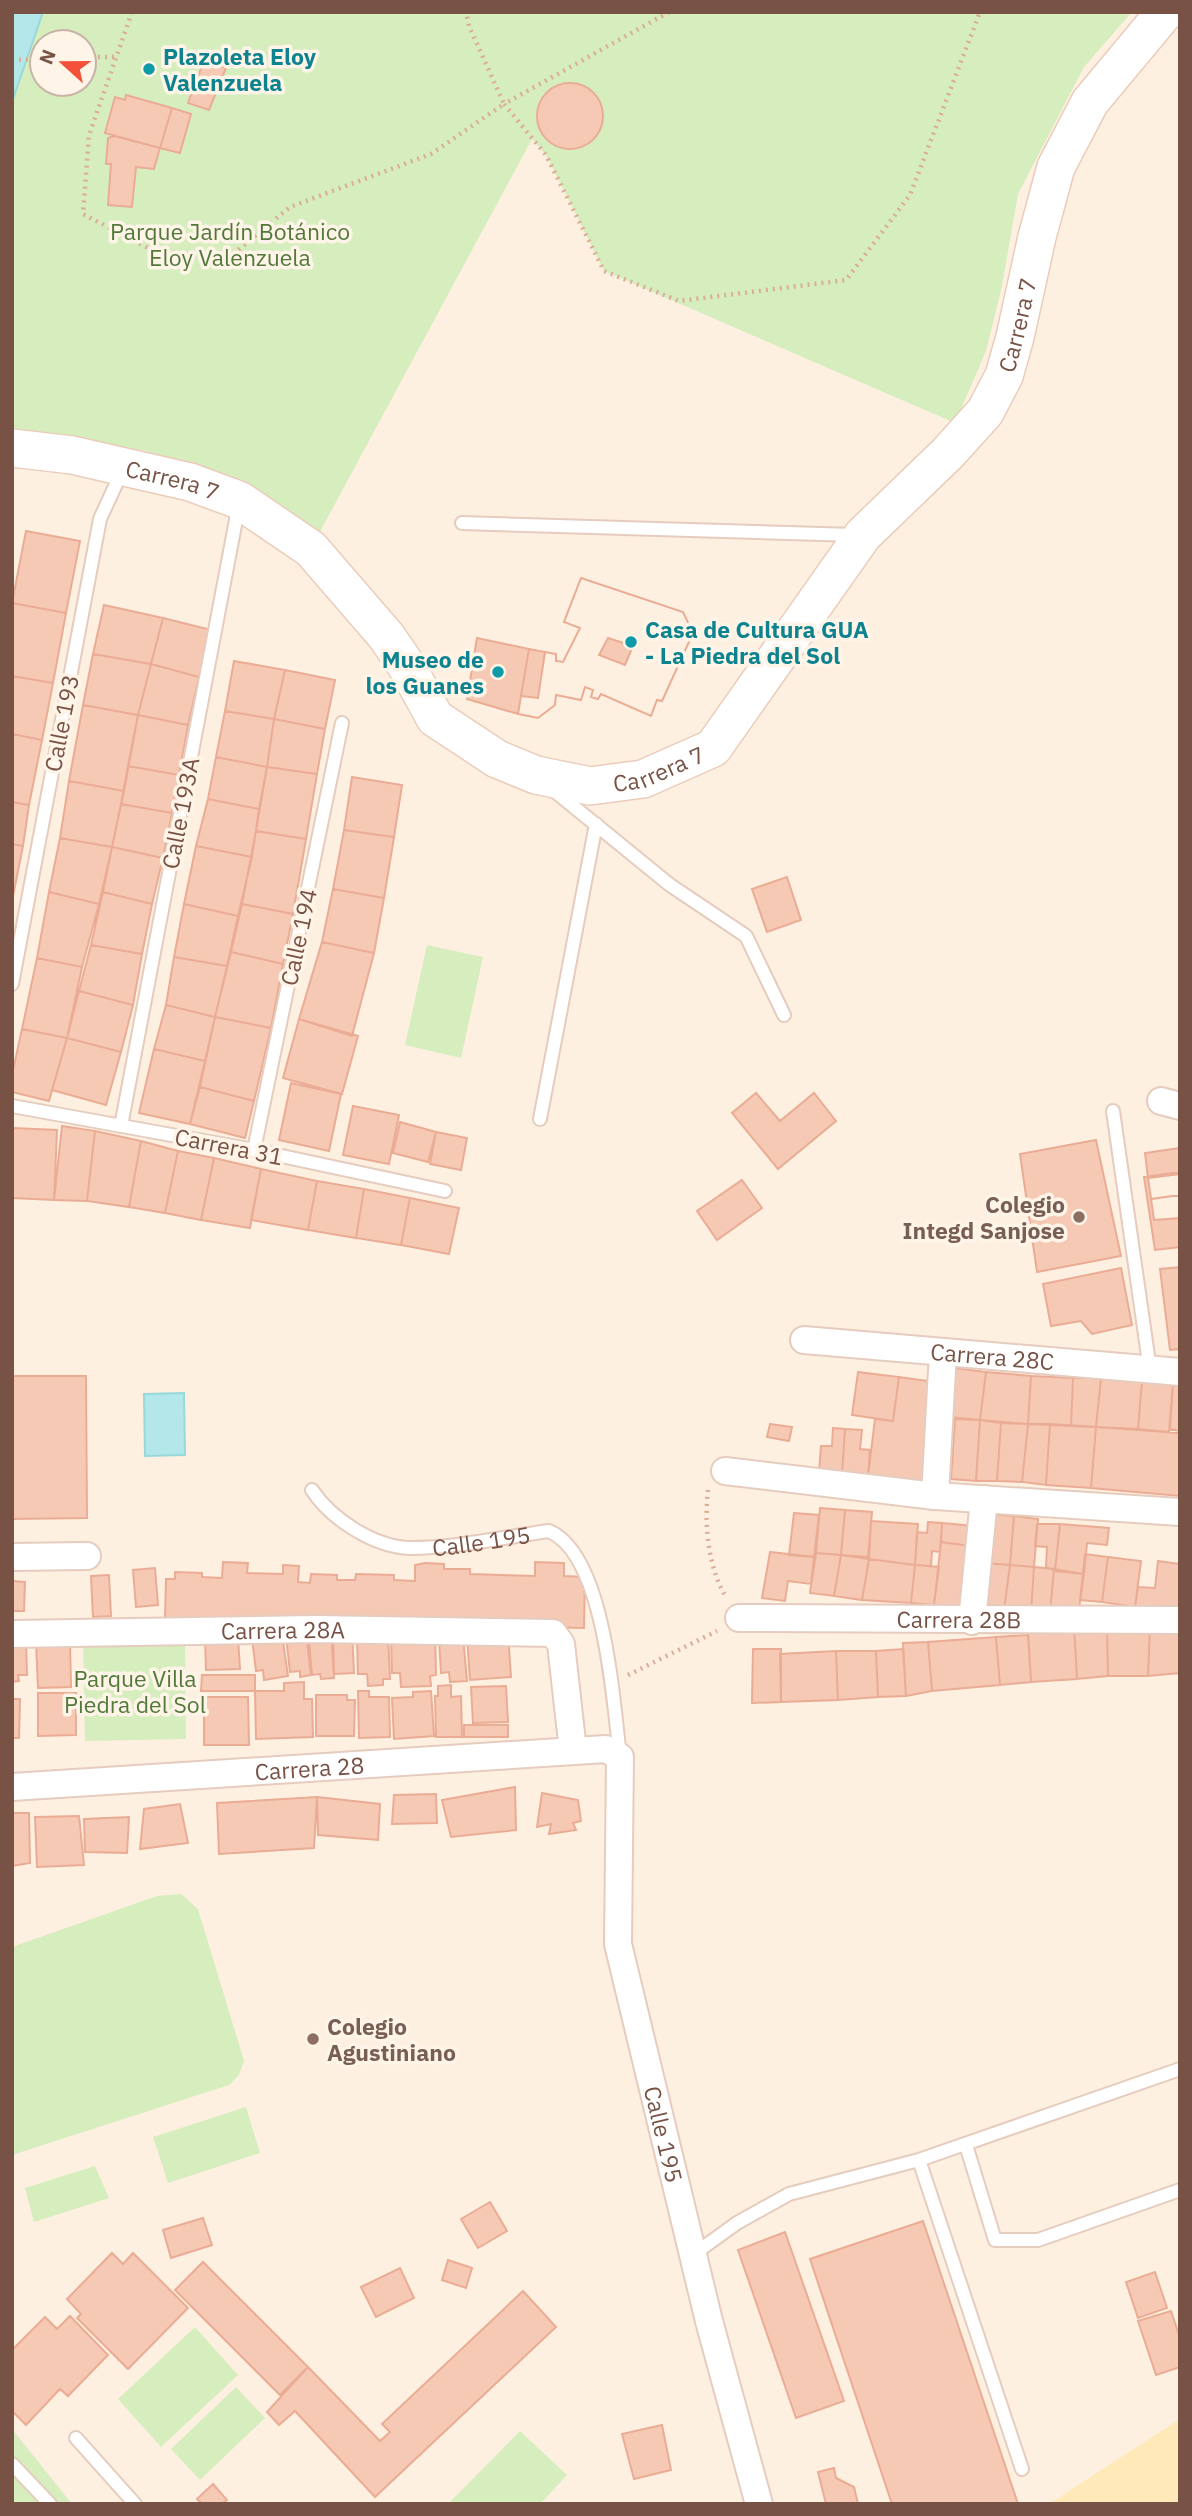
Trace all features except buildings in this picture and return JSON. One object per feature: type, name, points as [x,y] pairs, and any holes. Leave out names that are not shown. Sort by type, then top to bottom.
[{"type":"main road","name":"Carrera 7","points":[[12,448],[72,455],[190,482],[239,500],[311,549],[387,637],[435,718],[497,759],[536,775],[590,786],[643,779],[713,748],[863,535],[948,453],[985,412],[1004,376],[1056,167],[1090,102],[1165,12]]},
{"type":"main road","points":[[12,459],[69,465],[113,465]]},
{"type":"street","name":"Carrera 28C","points":[[804,1340],[1180,1373]]},
{"type":"street","points":[[935,1496],[943,1352]]},
{"type":"street","points":[[725,1471],[935,1496],[1180,1512]]},
{"type":"street","points":[[972,1621],[984,1499]]},
{"type":"street","points":[[12,1557],[88,1556]]},
{"type":"street","name":"Carrera 28B","points":[[739,1618],[1180,1620]]},
{"type":"street","name":"Carrera 28A","points":[[12,1634],[315,1629],[553,1633],[561,1644],[573,1751]]},
{"type":"street","name":"Carrera 28","points":[[12,1787],[573,1751],[613,1753]]},
{"type":"street","name":"Calle 195","points":[[613,1753],[618,1944],[694,2255],[759,2504]]},
{"type":"lane","name":"Calle 193","points":[[12,984],[100,520],[113,465]]},
{"type":"lane","name":"Calle 193A","points":[[121,1126],[239,500]]},
{"type":"lane","points":[[462,523],[863,535]]},
{"type":"lane","name":"Calle 194","points":[[254,1150],[342,723]]},
{"type":"lane","points":[[536,775],[670,885],[746,936],[783,1015]]},
{"type":"lane","points":[[540,1119],[596,824]]},
{"type":"lane","name":"Carrera 31","points":[[12,1106],[254,1150],[444,1191]]},
{"type":"lane","points":[[1113,1111],[1150,1370]]},
{"type":"lane","name":"Calle 195","points":[[312,1490],[321,1504],[355,1528],[385,1544],[410,1548],[549,1531],[561,1536],[579,1557],[605,1640],[611,1685],[613,1753]]},
{"type":"lane","points":[[694,2255],[737,2223],[789,2194],[966,2145],[1180,2069]]},
{"type":"lane","points":[[966,2145],[995,2240],[1038,2240],[1180,2190]]},
{"type":"lane","points":[[919,2160],[1022,2469]]},
{"type":"lane","points":[[76,2438],[135,2504]]},
{"type":"lane","points":[[12,2464],[50,2504]]},
{"type":"path","points":[[132,12],[114,57],[89,135],[83,214],[150,249],[226,260],[290,207],[431,154],[504,104],[669,12]]},
{"type":"path","points":[[466,12],[469,26],[504,104],[546,155],[604,271],[679,301],[846,280],[910,195],[980,12]]},
{"type":"path","points":[[98,57],[114,57]]},
{"type":"path","points":[[611,1685],[739,1618],[718,1583],[705,1513],[709,1479],[725,1471]]},
{"type":"green space","name":"Parque Jardín Botánico Eloy Valenzuela","points":[[12,12],[1132,12],[1084,67],[1018,194],[1002,286],[986,351],[955,423],[604,271],[546,155],[532,139],[316,539],[246,481],[142,450],[12,429]]},
{"type":"green space","points":[[427,945],[483,957],[461,1058],[405,1045]]},
{"type":"green space","name":"Parque Villa Piedra del Sol","points":[[185,1641],[186,1739],[85,1741],[83,1643]]},
{"type":"green space","points":[[181,1894],[198,1909],[244,2061],[239,2075],[229,2085],[12,2155],[12,1947],[157,1896]]},
{"type":"green space","points":[[246,2107],[260,2153],[168,2183],[153,2137]]},
{"type":"green space","points":[[95,2166],[109,2198],[34,2222],[25,2188]]},
{"type":"green space","points":[[195,2327],[238,2375],[161,2447],[118,2399]]},
{"type":"green space","points":[[236,2387],[265,2418],[200,2480],[171,2449]]},
{"type":"green space","points":[[12,2429],[72,2504],[12,2504]]},
{"type":"green space","points":[[520,2431],[567,2475],[540,2504],[448,2504]]},
{"type":"sand","points":[[1180,2419],[1180,2504],[1049,2504]]},
{"type":"water","points":[[12,12],[43,12],[37,28],[28,28],[28,56],[12,102]]},
{"type":"water","points":[[184,1393],[185,1455],[145,1456],[144,1394]]},
{"type":"place","name":"Plazoleta Eloy Valenzuela","points":[[149,69]]},
{"type":"place","name":"Casa de Cultura GUA - La Piedra del Sol","points":[[631,642]]},
{"type":"place","name":"Museo de los Guanes","points":[[498,672]]},
{"type":"place","name":"Colegio Integd Sanjose","points":[[1079,1217]]},
{"type":"place","name":"Colegio Agustiniano","points":[[313,2039]]}]
